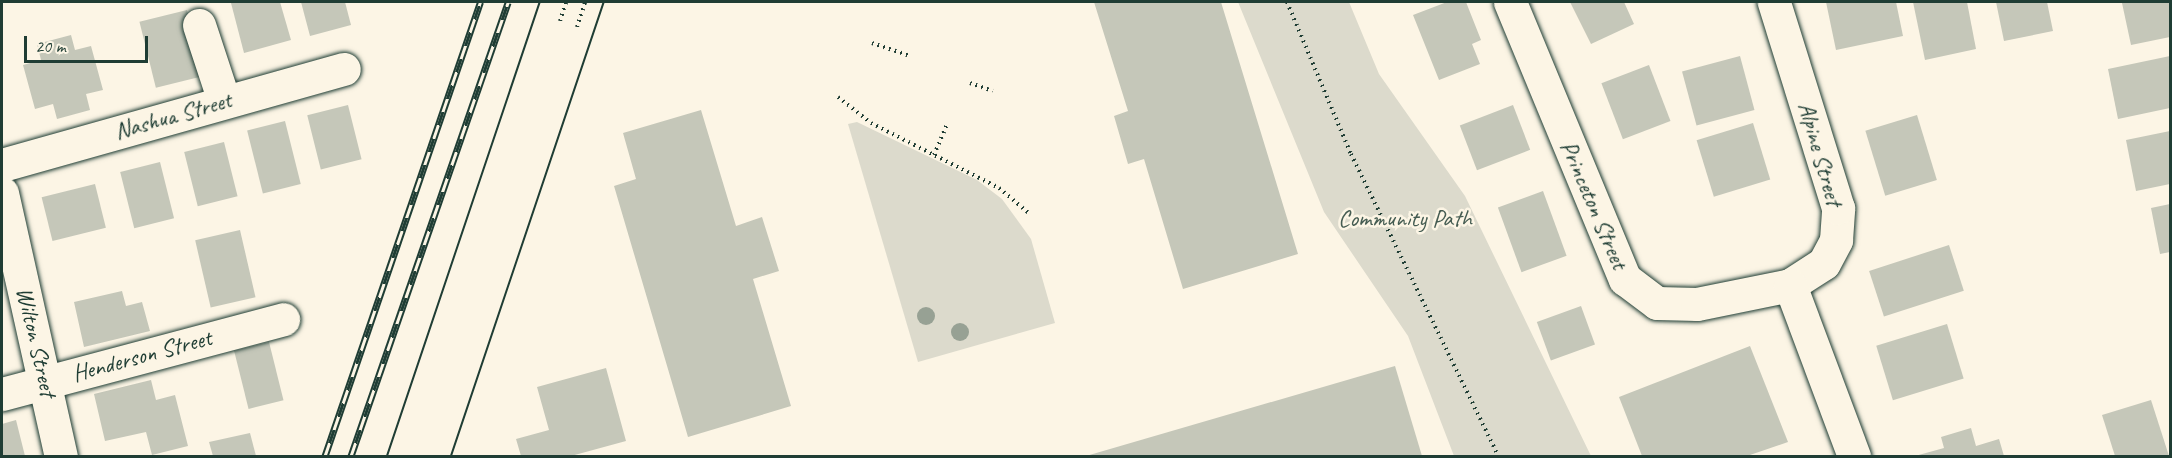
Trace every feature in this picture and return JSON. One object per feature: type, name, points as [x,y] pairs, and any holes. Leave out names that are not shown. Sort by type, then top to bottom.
[{"type":"street","name":"Princeton Street","points":[[1510,2],[1625,279],[1657,303],[1697,304],[1790,285]]},
{"type":"street","name":"Alpine Street","points":[[1774,2],[1838,208],[1836,240],[1824,263],[1790,285]]},
{"type":"street","points":[[199,26],[224,101]]},
{"type":"street","name":"Nashua Street","points":[[2,165],[344,69]]},
{"type":"street","name":"Wilton Street","points":[[2,193],[61,456]]},
{"type":"street","points":[[1790,285],[1854,456]]},
{"type":"street","name":"Henderson Street","points":[[2,394],[282,319]]},
{"type":"path","points":[[560,21],[566,2]]},
{"type":"path","points":[[577,27],[585,2]]},
{"type":"path","points":[[1287,2],[1351,154],[1497,454],[1489,456]]},
{"type":"path","points":[[872,43],[910,56]]},
{"type":"path","points":[[970,83],[993,91]]},
{"type":"path","points":[[838,97],[871,123],[999,188],[1028,212]]},
{"type":"path","points":[[934,155],[947,125]]},
{"type":"green space","name":"Community Path","points":[[1238,2],[1349,2],[1379,74],[1465,196],[1591,456],[1454,456],[1408,336],[1324,212]]},
{"type":"green space","points":[[857,122],[977,180],[1002,199],[1031,239],[1055,323],[918,362],[848,124]]},
{"type":"building","points":[[280,2],[291,40],[244,53],[231,3]]},
{"type":"building","points":[[301,2],[345,2],[351,25],[310,36]]},
{"type":"building","points":[[1094,2],[1221,2],[1298,254],[1183,289],[1144,159],[1128,164],[1114,116],[1128,111]]},
{"type":"building","points":[[1447,2],[1466,2],[1481,40],[1472,44],[1480,64],[1439,80],[1413,15]]},
{"type":"building","points":[[1570,2],[1624,2],[1634,24],[1591,44]]},
{"type":"building","points":[[1826,2],[1896,2],[1903,36],[1836,50]]},
{"type":"building","points":[[1913,2],[1967,2],[1976,49],[1925,60]]},
{"type":"building","points":[[1996,2],[2047,2],[2053,31],[2004,41]]},
{"type":"building","points":[[2170,2],[2170,37],[2131,45],[2122,3]]},
{"type":"building","points":[[187,10],[203,76],[156,88],[139,22]]},
{"type":"building","points":[[71,35],[75,50],[91,46],[103,90],[86,94],[90,110],[57,119],[53,104],[35,109],[23,65],[41,60],[37,44]]},
{"type":"building","points":[[1740,56],[1754,110],[1697,126],[1682,72]]},
{"type":"building","points":[[2170,56],[2170,108],[2118,119],[2108,69]]},
{"type":"building","points":[[1649,65],[1671,121],[1623,139],[1601,83]]},
{"type":"building","points":[[348,105],[362,159],[321,169],[307,115]]},
{"type":"building","points":[[1513,105],[1530,150],[1477,170],[1460,125]]},
{"type":"building","points":[[701,110],[736,226],[762,217],[779,271],[753,279],[791,406],[688,437],[614,186],[636,179],[623,133]]},
{"type":"building","points":[[1917,115],[1937,180],[1885,196],[1865,131]]},
{"type":"building","points":[[285,121],[301,184],[263,194],[247,130]]},
{"type":"building","points":[[1753,123],[1770,179],[1714,197],[1697,140]]},
{"type":"building","points":[[2170,131],[2170,184],[2136,191],[2126,140]]},
{"type":"building","points":[[224,142],[238,196],[198,206],[184,152]]},
{"type":"building","points":[[160,162],[174,218],[134,228],[120,172]]},
{"type":"building","points":[[95,184],[106,228],[53,241],[42,197]]},
{"type":"building","points":[[1543,191],[1567,256],[1521,272],[1498,207]]},
{"type":"building","points":[[2170,204],[2170,252],[2160,254],[2151,208]]},
{"type":"building","points":[[240,230],[256,297],[211,308],[195,240]]},
{"type":"building","points":[[1949,245],[1964,291],[1884,317],[1869,271]]},
{"type":"building","points":[[122,291],[126,306],[142,302],[150,331],[84,347],[74,302]]},
{"type":"building","points":[[1581,306],[1595,345],[1551,361],[1537,322]]},
{"type":"building","points":[[1947,324],[1964,379],[1893,400],[1876,346]]},
{"type":"building","points":[[269,342],[284,400],[249,409],[234,351]]},
{"type":"building","points":[[1750,346],[1788,442],[1747,456],[1642,456],[1619,397]]},
{"type":"building","points":[[1395,366],[1422,456],[1086,456]]},
{"type":"building","points":[[606,368],[626,441],[571,456],[521,456],[516,439],[549,430],[537,387]]},
{"type":"building","points":[[151,380],[156,400],[175,395],[188,446],[152,455],[146,432],[105,441],[94,394]]},
{"type":"building","points":[[2151,400],[2169,456],[2115,456],[2102,415]]},
{"type":"building","points":[[16,420],[25,456],[2,456],[2,424]]},
{"type":"building","points":[[1971,428],[1976,446],[1999,439],[2004,456],[1915,456],[1944,448],[1941,437]]},
{"type":"building","points":[[250,433],[256,456],[213,456],[209,442]]},
{"type":"tram line","points":[[387,456],[540,2]]},
{"type":"tram line","points":[[451,456],[604,2]]},
{"type":"railway","points":[[325,456],[480,2]]},
{"type":"railway","points":[[351,456],[508,2]]}]
